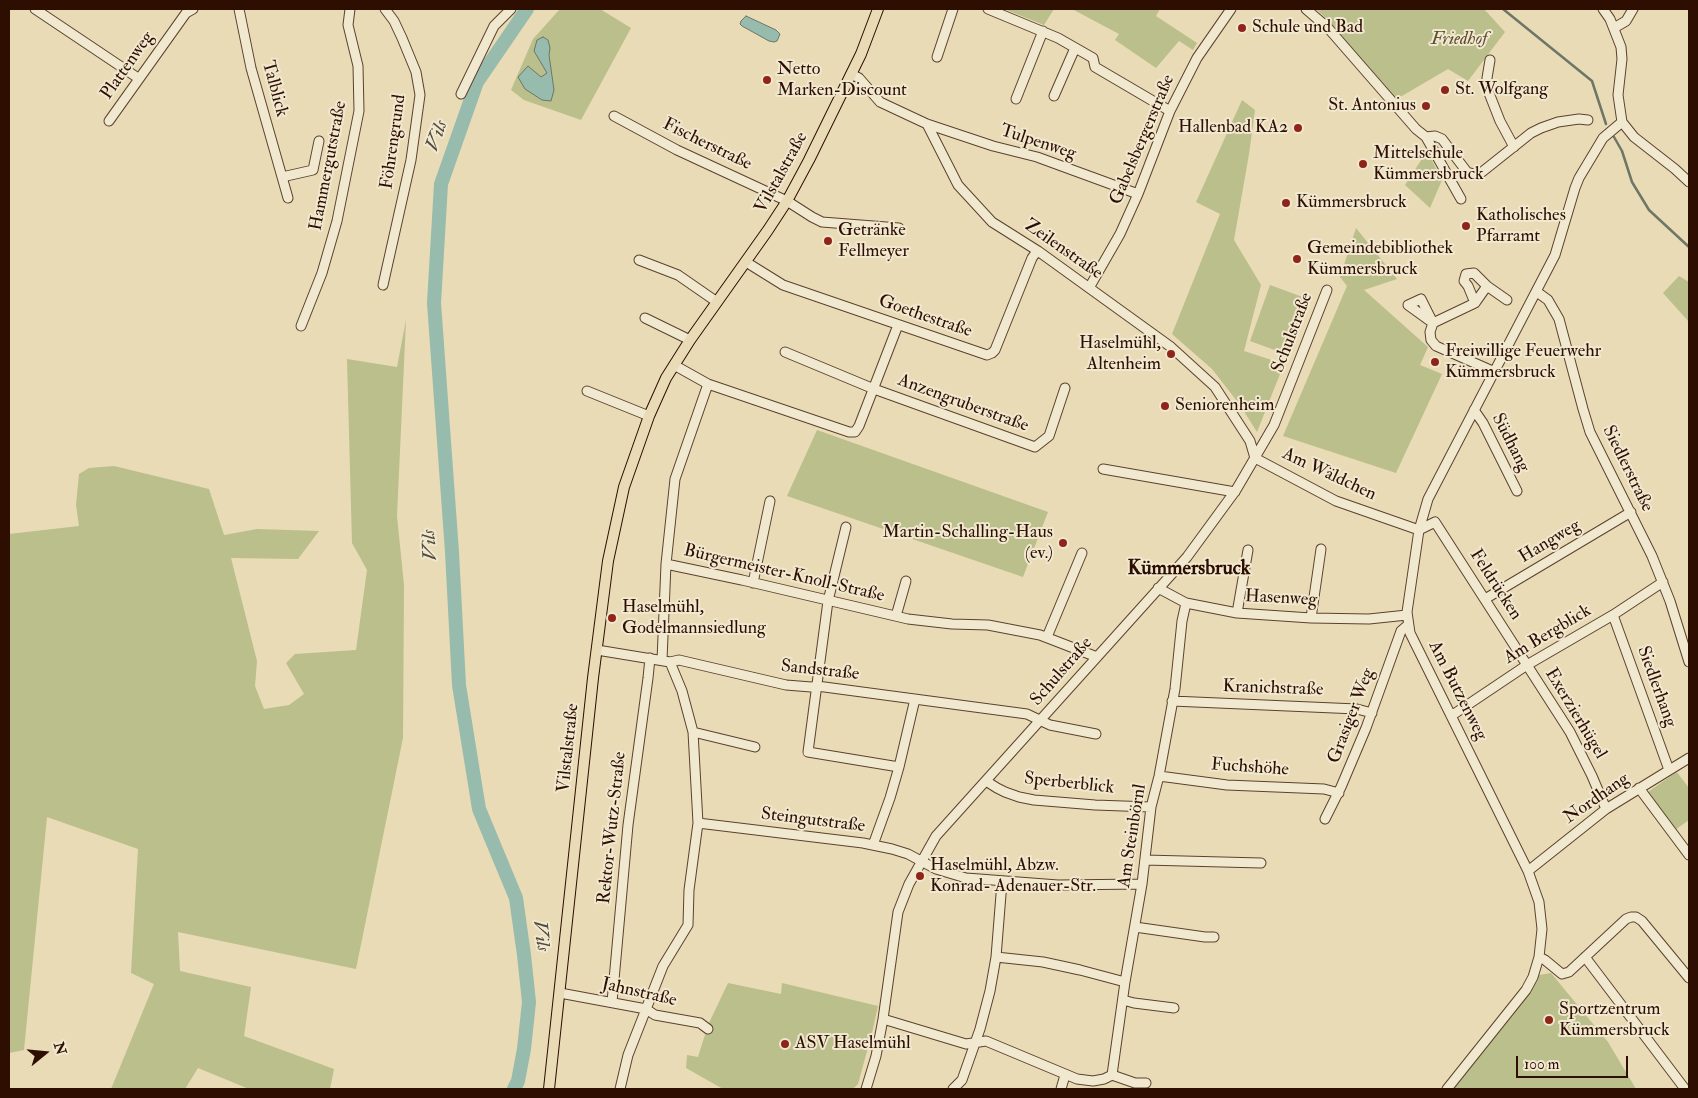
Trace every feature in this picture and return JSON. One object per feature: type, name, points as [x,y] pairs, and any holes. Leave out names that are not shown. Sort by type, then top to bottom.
[{"type":"main road","name":"Vilstalstraße","points":[[549,1089],[608,561],[614,526],[624,487],[658,394],[690,340],[787,201],[861,54],[878,9]]},
{"type":"street","points":[[35,9],[138,78]]},
{"type":"street","name":"Plattenweg","points":[[109,121],[186,13],[193,9]]},
{"type":"street","name":"Talblick","points":[[239,9],[251,68],[288,198]]},
{"type":"street","name":"Hammergutstraße","points":[[301,326],[322,273],[336,221],[359,111],[358,66],[348,25],[350,9]]},
{"type":"street","name":"Föhrengrund","points":[[383,285],[411,160],[420,95],[416,72],[394,21],[385,9]]},
{"type":"street","points":[[461,94],[494,26],[512,9]]},
{"type":"street","points":[[937,57],[953,9]]},
{"type":"street","points":[[988,9],[1058,38],[1093,58],[1095,67],[1170,111]]},
{"type":"street","name":"Gabelsbergerstraße","points":[[1089,288],[1120,234],[1138,194],[1170,111],[1197,58],[1231,9]]},
{"type":"street","points":[[1306,9],[1328,28],[1392,103],[1426,138],[1461,199]]},
{"type":"street","points":[[1602,9],[1614,28],[1622,58],[1618,95],[1619,124],[1689,182]]},
{"type":"street","points":[[1614,28],[1626,22],[1633,9]]},
{"type":"street","points":[[1016,99],[1044,31]]},
{"type":"street","points":[[1054,96],[1075,48]]},
{"type":"street","points":[[1490,60],[1487,78],[1489,93],[1500,121],[1514,147]]},
{"type":"street","points":[[851,74],[859,78],[880,102],[927,124]]},
{"type":"street","name":"Fischerstraße","points":[[614,116],[677,150],[787,201],[822,222],[899,228]]},
{"type":"street","points":[[1426,138],[1435,136],[1442,139],[1467,172],[1476,175],[1541,128],[1579,118],[1588,120]]},
{"type":"street","name":"Tulpenweg","points":[[927,124],[993,146],[1037,157],[1138,194]]},
{"type":"street","name":"Zeilenstraße","points":[[927,124],[958,185],[992,222],[1037,251],[1171,347],[1215,387],[1250,441],[1255,458]]},
{"type":"street","name":"Am Butzenweg","points":[[1446,1089],[1522,994],[1533,977],[1542,941],[1542,915],[1528,871],[1410,633],[1407,615],[1419,530],[1428,499],[1555,255],[1575,188],[1603,138],[1619,124]]},
{"type":"street","points":[[282,177],[313,170],[318,142]]},
{"type":"street","name":"Goethestraße","points":[[746,262],[784,285],[987,355],[992,353],[1037,251]]},
{"type":"street","points":[[639,260],[678,275],[717,302]]},
{"type":"street","points":[[1475,302],[1464,281],[1466,274],[1474,273],[1487,286],[1507,300]]},
{"type":"street","points":[[1487,286],[1475,302],[1433,323],[1430,335],[1433,344],[1495,372]]},
{"type":"street","name":"Schulstraße","points":[[866,1089],[876,1056],[883,1019],[898,912],[909,884],[936,836],[1187,557],[1235,492],[1274,425],[1327,290]]},
{"type":"street","name":"Siedlerstraße","points":[[1537,292],[1548,300],[1559,319],[1582,409],[1590,432],[1631,512],[1663,582],[1689,662]]},
{"type":"street","points":[[645,318],[690,340]]},
{"type":"street","points":[[674,365],[708,384],[849,432],[855,432],[874,390],[898,325]]},
{"type":"street","points":[[785,352],[874,390]]},
{"type":"street","points":[[620,1089],[628,1055],[662,966],[688,925],[689,890],[698,823],[693,732],[682,691],[666,661],[666,564],[675,479],[708,384]]},
{"type":"street","name":"Anzengruberstraße","points":[[874,390],[1035,447],[1049,436],[1065,388]]},
{"type":"street","points":[[587,392],[649,416]]},
{"type":"street","name":"Südhang","points":[[1474,410],[1516,491]]},
{"type":"street","name":"Am Wäldchen","points":[[1255,458],[1336,501],[1419,530]]},
{"type":"street","points":[[1103,469],[1235,492]]},
{"type":"street","points":[[753,583],[770,501]]},
{"type":"street","name":"Feldrücken","points":[[1426,505],[1527,665]]},
{"type":"street","name":"Hangweg","points":[[1486,599],[1631,512]]},
{"type":"street","points":[[1419,530],[1435,522]]},
{"type":"street","points":[[846,527],[828,601],[808,752],[899,767]]},
{"type":"street","points":[[1312,618],[1321,549]]},
{"type":"street","points":[[1237,613],[1248,550]]},
{"type":"street","points":[[1048,637],[1082,553]]},
{"type":"street","name":"Bürgermeister-Knoll-Straße","points":[[666,564],[908,619],[952,624],[988,625],[1048,637],[1096,657]]},
{"type":"street","name":"Bürgermeister-Knoll-Straße","points":[[896,616],[906,581]]},
{"type":"street","name":"Am Bergblick","points":[[1451,716],[1527,665],[1663,582]]},
{"type":"street","name":"Hasenweg","points":[[1158,588],[1186,603],[1237,613],[1312,618],[1370,619],[1407,615]]},
{"type":"street","name":"Am Steinbörnl","points":[[1112,1075],[1125,982],[1142,884],[1151,807],[1160,776],[1186,603]]},
{"type":"street","name":"Siedlerhang","points":[[1613,614],[1669,770]]},
{"type":"street","name":"Grasiger Weg","points":[[1325,819],[1372,713],[1401,631],[1408,625]]},
{"type":"street","name":"Sandstraße","points":[[597,650],[666,661],[679,660],[786,685],[817,686],[1027,714],[1050,725],[1096,734]]},
{"type":"street","name":"Rektor-Wutz-Straße","points":[[612,1002],[628,825],[650,658]]},
{"type":"street","name":"Exerzierhügel","points":[[1527,665],[1570,732],[1583,756],[1606,809]]},
{"type":"street","points":[[873,845],[899,767],[915,699]]},
{"type":"street","name":"Kranichstraße","points":[[1172,701],[1357,709],[1372,713]]},
{"type":"street","points":[[693,732],[755,747]]},
{"type":"street","name":"Nordhang","points":[[1528,871],[1606,809],[1689,758]]},
{"type":"street","name":"Fuchshöhe","points":[[1160,776],[1227,785],[1324,789],[1338,793]]},
{"type":"street","name":"Sperberblick","points":[[986,780],[1005,792],[1034,800],[1151,807]]},
{"type":"street","points":[[1639,788],[1689,855]]},
{"type":"street","name":"Steingutstraße","points":[[698,823],[873,845],[908,854],[936,869],[966,878],[1058,885],[1142,884]]},
{"type":"street","points":[[1145,860],[1261,863]]},
{"type":"street","points":[[953,1089],[962,1080],[976,1041],[990,991],[996,957],[1002,882]]},
{"type":"street","points":[[1539,957],[1562,974],[1569,972],[1626,919],[1636,917],[1642,921],[1689,978]]},
{"type":"street","points":[[1135,927],[1204,938],[1214,937]]},
{"type":"street","points":[[996,957],[1043,962],[1125,982]]},
{"type":"street","points":[[1585,957],[1685,1089]]},
{"type":"street","name":"Jahnstraße","points":[[560,993],[646,1009],[655,1015],[700,1023],[708,1029]]},
{"type":"street","points":[[1123,1000],[1174,1008]]},
{"type":"street","points":[[883,1019],[966,1044],[986,1041],[1065,1075],[1092,1081],[1104,1079],[1112,1075],[1135,1083],[1146,1083]]},
{"type":"street","points":[[1061,1089],[1065,1075]]},
{"type":"green space","points":[[560,9],[600,9],[631,28],[581,120],[524,100],[511,90],[533,39]]},
{"type":"green space","points":[[1004,9],[1054,9],[1044,25]]},
{"type":"green space","points":[[1072,9],[1160,9],[1156,16],[1197,43],[1193,50],[1179,41],[1156,68],[1115,40],[1119,34]]},
{"type":"green space","name":"Friedhof","points":[[1316,9],[1484,9],[1505,32],[1468,81],[1448,69],[1395,100],[1328,20]]},
{"type":"green space","points":[[1242,100],[1255,110],[1234,240],[1261,285],[1244,351],[1284,364],[1257,432],[1240,405],[1212,369],[1172,334],[1220,214],[1196,202]]},
{"type":"green space","points":[[1427,151],[1442,180],[1430,208],[1405,185]]},
{"type":"green space","points":[[1356,228],[1397,279],[1364,290],[1428,347],[1420,365],[1442,374],[1396,473],[1283,436],[1347,286],[1340,277]]},
{"type":"green space","points":[[1679,276],[1689,282],[1689,322],[1663,293]]},
{"type":"green space","points":[[1270,285],[1308,299],[1288,355],[1250,341]]},
{"type":"green space","points":[[406,320],[397,516],[404,585],[403,738],[356,969],[178,932],[180,971],[251,987],[244,1036],[334,1069],[330,1089],[249,1089],[198,1068],[185,1089],[111,1089],[154,984],[131,973],[138,849],[47,817],[24,1050],[9,1053],[9,534],[79,526],[76,505],[79,474],[89,468],[114,466],[209,489],[224,535],[257,529],[319,531],[298,559],[231,558],[257,661],[255,686],[264,709],[289,705],[304,694],[286,663],[295,654],[356,650],[367,570],[352,543],[347,359],[397,367]]},
{"type":"green space","points":[[817,430],[1048,512],[1023,577],[787,496]]},
{"type":"green space","points":[[1676,771],[1689,788],[1689,820],[1675,830],[1648,792],[1677,773]]},
{"type":"green space","name":"Sportzentrum Kümmersbruck","points":[[1551,973],[1608,1042],[1636,1089],[1451,1089],[1525,998],[1539,975]]},
{"type":"green space","name":"ASV Haselmühl","points":[[728,983],[781,994],[782,983],[878,1006],[858,1084],[853,1089],[723,1089],[686,1068],[687,1055],[698,1057],[708,1025]]},
{"type":"shaded area","points":[[746,16],[776,30],[780,34],[777,41],[769,41],[742,26],[740,24],[741,21]]},
{"type":"shaded area","points":[[543,37],[548,40],[550,48],[549,55],[554,90],[551,101],[542,100],[525,89],[518,77],[528,66],[541,77],[547,73],[534,51],[537,40]]},
{"type":"waterway","name":"Vils","points":[[514,1089],[518,1081],[524,1049],[529,1002],[516,898],[479,809],[459,685],[452,552],[434,303],[441,184],[477,82],[527,9]]},
{"type":"waterway","points":[[1503,9],[1592,81],[1606,124]]},
{"type":"waterway","points":[[1614,137],[1622,151],[1632,182],[1649,210],[1689,247]]},
{"type":"place","name":"Schule und Bad","points":[[1242,28]]},
{"type":"place","name":"Netto Marken-Discount","points":[[767,80]]},
{"type":"place","name":"St. Wolfgang","points":[[1445,90]]},
{"type":"place","name":"St. Antonius","points":[[1426,106]]},
{"type":"place","name":"Hallenbad KA2","points":[[1298,128]]},
{"type":"place","name":"Mittelschule Kümmersbruck","points":[[1363,164]]},
{"type":"place","name":"Kümmersbruck","points":[[1286,203]]},
{"type":"place","name":"Katholisches Pfarramt","points":[[1466,226]]},
{"type":"place","name":"Getränke Fellmeyer","points":[[828,241]]},
{"type":"place","name":"Gemeindebibliothek Kümmersbruck","points":[[1297,259]]},
{"type":"place","name":"Haselmühl, Altenheim","points":[[1171,354]]},
{"type":"place","name":"Freiwillige Feuerwehr Kümmersbruck","points":[[1435,362]]},
{"type":"place","name":"Seniorenheim","points":[[1165,406]]},
{"type":"place","name":"Martin-Schalling-Haus (ev.)","points":[[1063,543]]},
{"type":"place","name":"Haselmühl, Godelmannsiedlung","points":[[612,618]]},
{"type":"place","name":"Haselmühl, Abzw. Konrad- Adenauer-Str.","points":[[920,876]]},
{"type":"place","name":"Sportzentrum Kümmersbruck","points":[[1549,1020]]},
{"type":"place","name":"ASV Haselmühl","points":[[785,1044]]},
{"type":"district","name":"Kümmersbruck","points":[[1189,570]]}]
